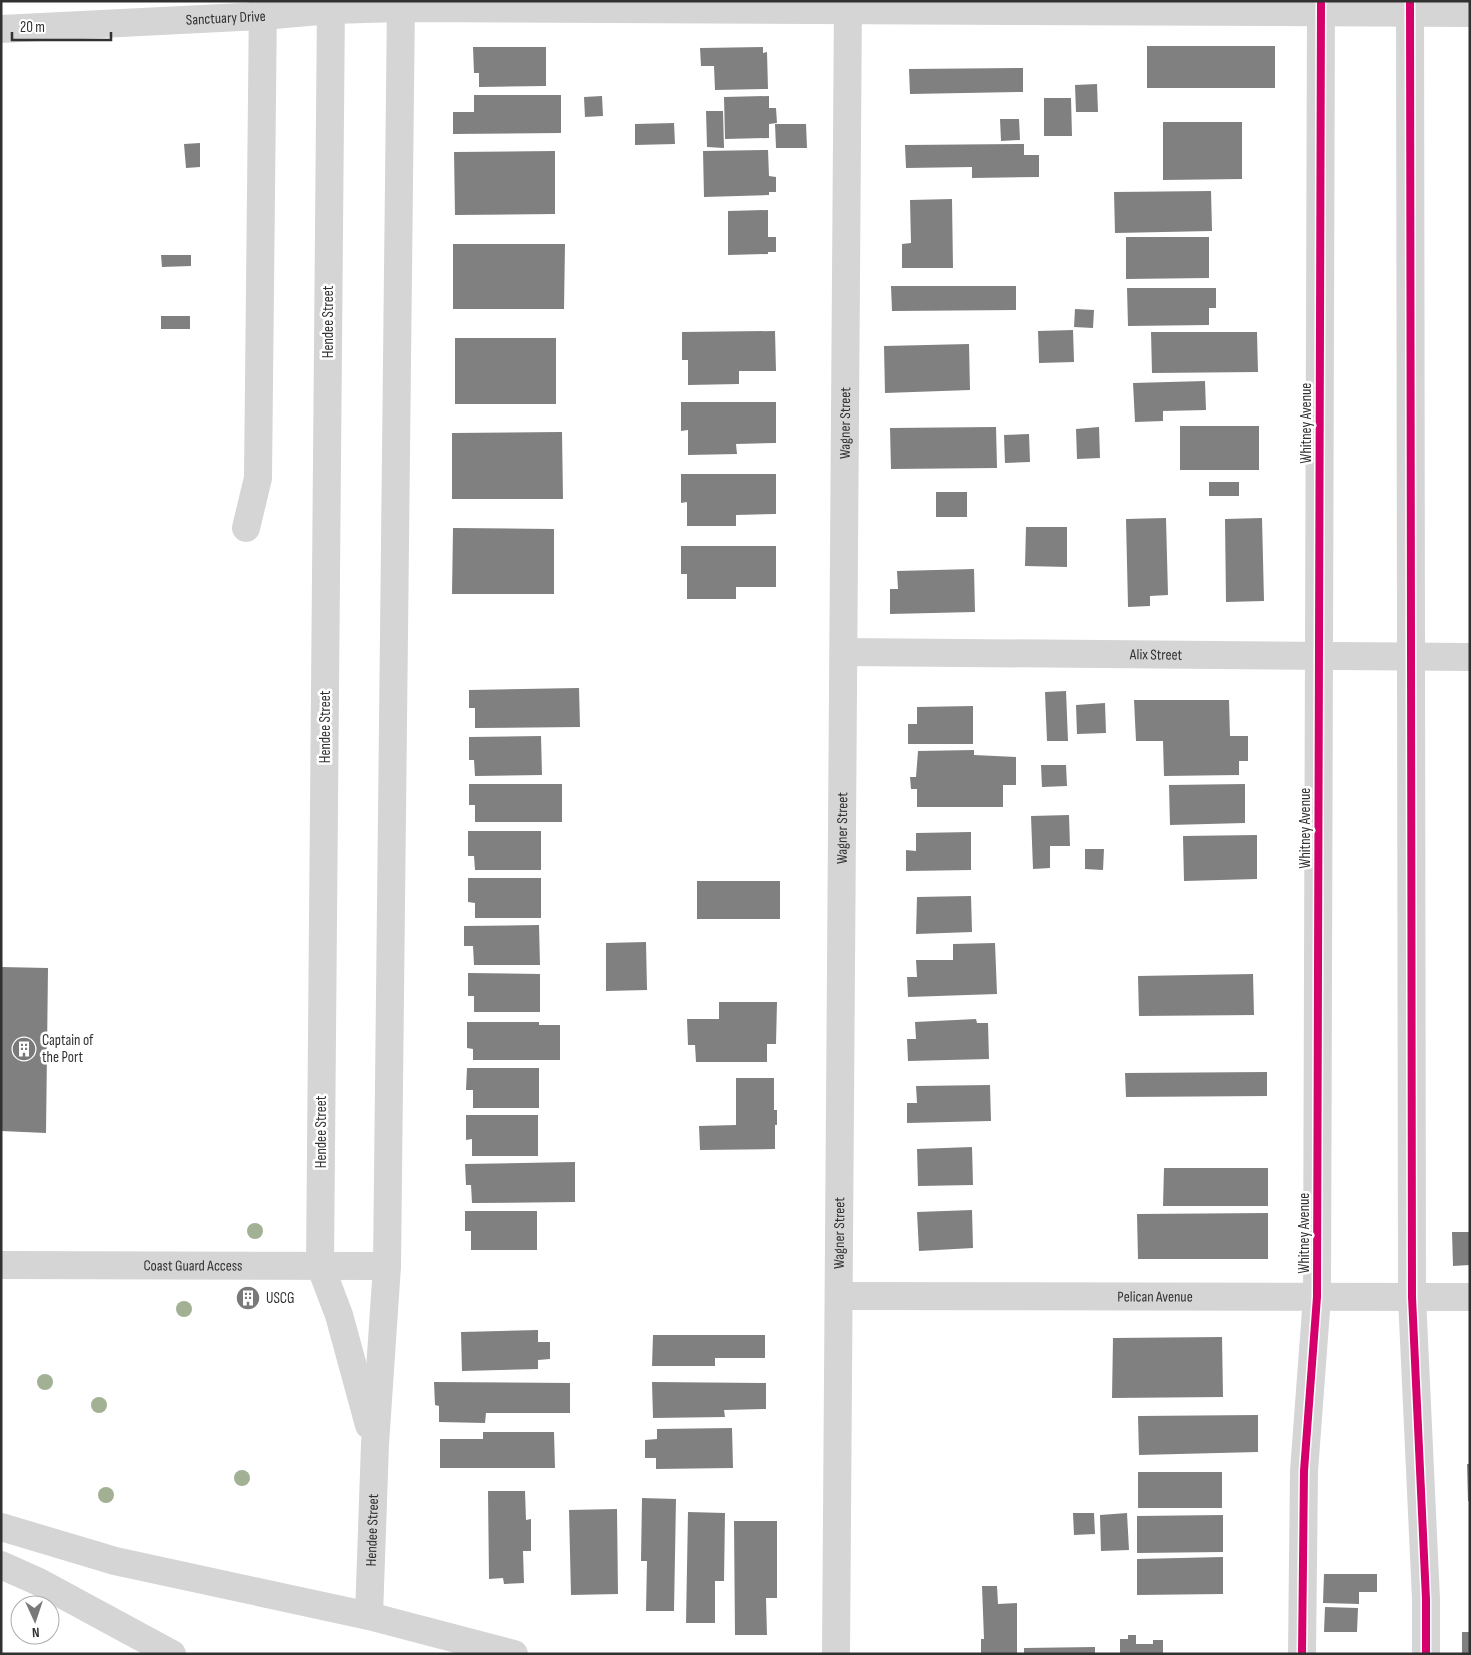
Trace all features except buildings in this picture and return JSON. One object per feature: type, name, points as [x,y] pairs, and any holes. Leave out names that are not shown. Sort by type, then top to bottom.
[{"type":"street","name":"Sanctuary Drive","points":[[1,29],[263,9],[401,5],[1321,6],[1410,7],[1470,13]]},
{"type":"street","name":"Hendee Street","points":[[369,1616],[375,1444],[387,1266],[401,5]]},
{"type":"street","name":"Hendee Street","points":[[331,6],[320,1265],[339,1315],[375,1444]]},
{"type":"street","name":"Wagner Street","points":[[836,1654],[848,6]]},
{"type":"street","name":"Whitney Avenue","points":[[1302,1654],[1304,1471],[1317,1297],[1321,6]]},
{"type":"street","points":[[1410,7],[1412,1297],[1426,1599],[1426,1654]]},
{"type":"street","points":[[246,528],[258,478],[263,9]]},
{"type":"street","name":"Alix Street","points":[[844,652],[1470,657]]},
{"type":"street","name":"Coast Guard Access","points":[[1,1265],[387,1266]]},
{"type":"street","name":"Pelican Avenue","points":[[840,1296],[1470,1297]]},
{"type":"street","points":[[1,1527],[114,1561],[369,1616],[514,1654]]},
{"type":"street","points":[[1,1565],[39,1582],[172,1654]]},
{"type":"cycle path","points":[[1302,1654],[1304,1471],[1317,1297],[1321,1]]},
{"type":"cycle path","points":[[1410,1],[1412,1297],[1426,1599],[1426,1654]]},
{"type":"place","name":"Captain of the Port","points":[[24,1049]]},
{"type":"place","name":"USCG","points":[[248,1298]]}]
